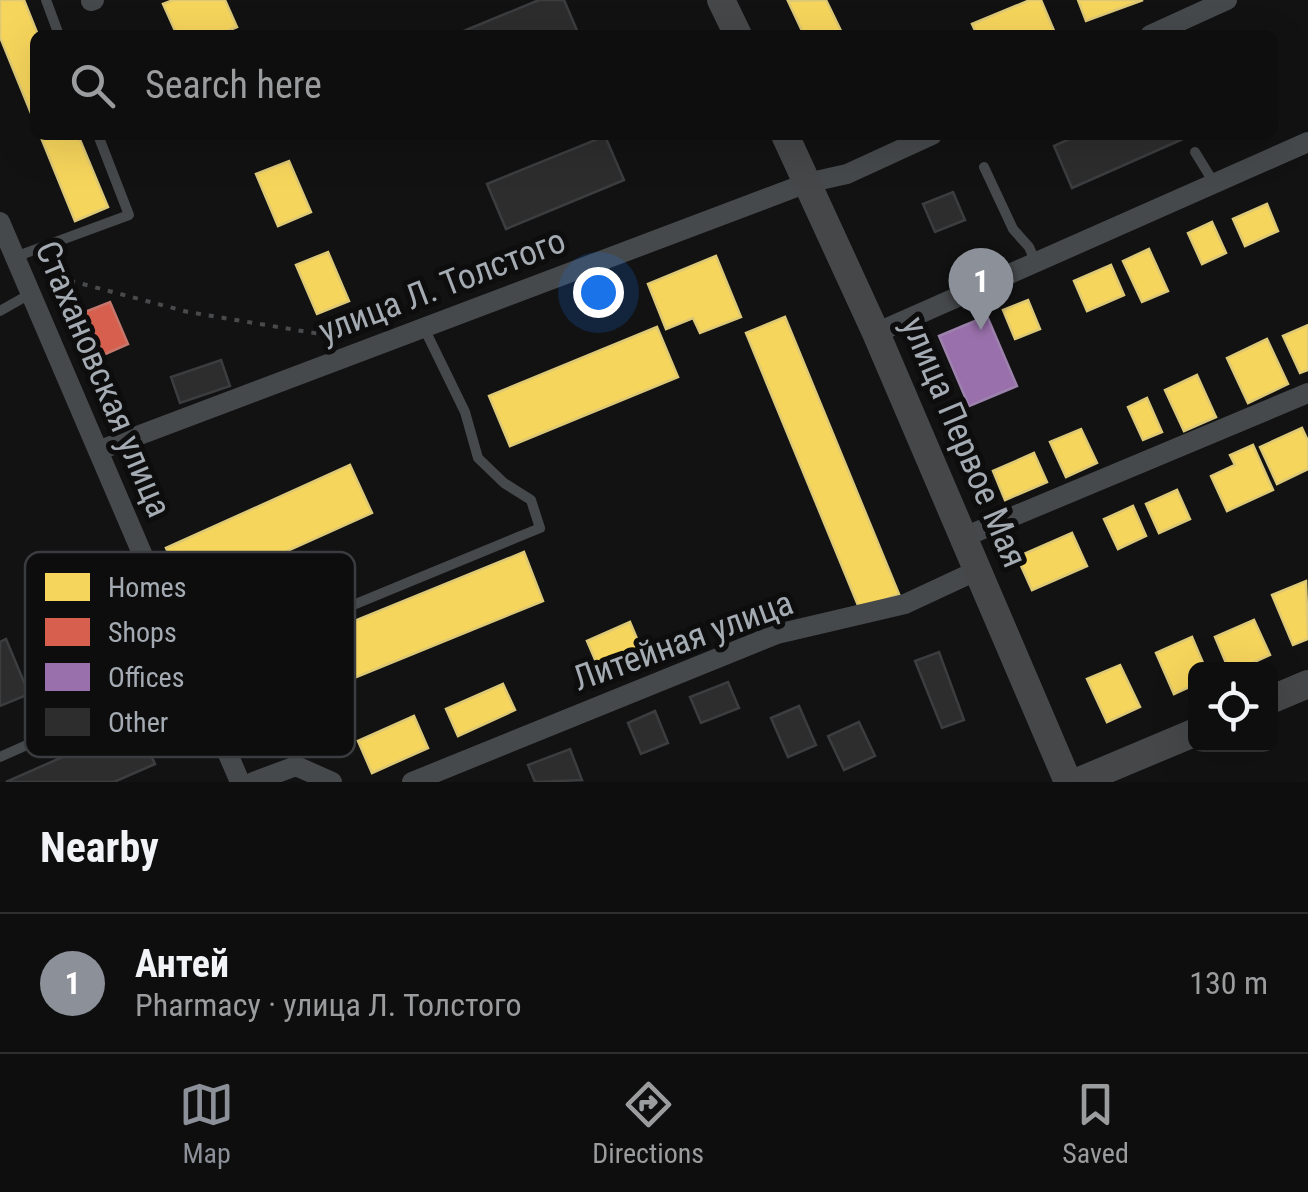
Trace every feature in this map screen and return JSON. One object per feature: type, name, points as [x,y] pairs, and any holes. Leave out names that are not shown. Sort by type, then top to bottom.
[{"type":"street","points":[[721,0],[736,30]]},
{"type":"street","points":[[1161,30],[1226,0]]},
{"type":"street","name":"улица Первое Мая","points":[[787,140],[876,333],[1068,782]]},
{"type":"street","name":"улица Л. Толстого","points":[[100,450],[808,183],[847,174],[921,140]]},
{"type":"street","points":[[876,333],[1308,142]]},
{"type":"street","name":"Стахановская улица","points":[[0,222],[143,552]]},
{"type":"street","points":[[964,537],[1308,393]]},
{"type":"street","name":"Литейная улица","points":[[412,782],[778,634],[905,604],[978,570]]},
{"type":"street","points":[[1278,697],[1308,684]]},
{"type":"street","points":[[1077,782],[1188,735]]},
{"type":"street","name":"Стахановская улица","points":[[230,757],[240,782]]},
{"type":"street","points":[[254,782],[296,766],[332,782]]},
{"type":"lane","points":[[46,0],[57,30]]},
{"type":"lane","points":[[15,257],[130,215],[100,140]]},
{"type":"lane","points":[[1195,152],[1214,183]]},
{"type":"lane","points":[[984,167],[1013,229],[1036,263]]},
{"type":"lane","points":[[0,311],[31,294]]},
{"type":"lane","points":[[355,604],[540,528],[530,500],[504,483],[478,458],[465,412],[424,328]]},
{"type":"lane","points":[[0,757],[25,746]]},
{"type":"path","points":[[45,274],[188,312],[320,336],[388,342]]},
{"type":"building: Homes","points":[[0,0],[24,0],[36,30],[30,30],[30,111],[0,37]]},
{"type":"building: Homes","points":[[173,0],[225,0],[237,27],[175,30],[163,4]]},
{"type":"building: Homes","points":[[826,0],[841,30],[802,30],[788,1]]},
{"type":"building: Homes","points":[[1030,0],[1041,0],[1054,30],[975,30],[972,24]]},
{"type":"building: Homes","points":[[1078,0],[1143,0],[1086,21]]},
{"type":"building: Homes","points":[[42,140],[80,140],[108,207],[75,221]]},
{"type":"building: Homes","points":[[289,161],[311,212],[278,226],[256,174]]},
{"type":"building: Homes","points":[[1267,204],[1278,231],[1245,246],[1233,219]]},
{"type":"building: Homes","points":[[1212,222],[1226,253],[1202,264],[1188,233]]},
{"type":"building: Homes","points":[[1149,249],[1168,291],[1142,302],[1123,261]]},
{"type":"building: Homes","points":[[328,252],[349,301],[317,314],[296,265]]},
{"type":"building: Homes","points":[[716,256],[741,317],[700,333],[693,318],[666,329],[648,284]]},
{"type":"building: Homes","points":[[1111,265],[1124,295],[1087,311],[1074,281]]},
{"type":"building: Homes","points":[[1028,300],[1040,329],[1015,339],[1003,310]]},
{"type":"building: Homes","points":[[785,317],[899,594],[860,610],[746,333]]},
{"type":"building: Homes","points":[[1308,325],[1308,370],[1300,373],[1283,336]]},
{"type":"building: Homes","points":[[657,327],[678,377],[510,446],[489,396]]},
{"type":"building: Homes","points":[[1267,339],[1288,384],[1248,403],[1227,358]]},
{"type":"building: Homes","points":[[1197,375],[1216,417],[1184,431],[1165,390]]},
{"type":"building: Homes","points":[[1147,398],[1162,432],[1143,440],[1128,407]]},
{"type":"building: Homes","points":[[1302,428],[1308,441],[1308,469],[1277,484],[1260,447]]},
{"type":"building: Homes","points":[[1081,429],[1097,463],[1066,477],[1050,442]]},
{"type":"building: Homes","points":[[1253,445],[1273,490],[1227,511],[1211,476],[1235,465],[1230,455]]},
{"type":"building: Homes","points":[[1034,453],[1047,482],[1005,500],[993,471]]},
{"type":"building: Homes","points":[[350,465],[372,513],[285,552],[168,552],[166,548]]},
{"type":"building: Homes","points":[[1177,490],[1190,519],[1159,533],[1146,504]]},
{"type":"building: Homes","points":[[1133,506],[1146,536],[1118,549],[1104,519]]},
{"type":"building: Homes","points":[[1072,533],[1087,566],[1032,590],[1017,557]]},
{"type":"building: Homes","points":[[524,552],[543,601],[355,678],[355,621]]},
{"type":"building: Homes","points":[[1306,581],[1308,639],[1293,645],[1272,595]]},
{"type":"building: Homes","points":[[1254,620],[1270,655],[1255,662],[1226,662],[1215,637]]},
{"type":"building: Homes","points":[[630,622],[646,660],[603,678],[587,641]]},
{"type":"building: Homes","points":[[1192,637],[1203,662],[1188,662],[1188,688],[1174,694],[1156,653]]},
{"type":"building: Homes","points":[[1120,665],[1140,707],[1107,722],[1087,679]]},
{"type":"building: Homes","points":[[503,684],[515,710],[458,736],[446,709]]},
{"type":"building: Homes","points":[[414,716],[428,748],[372,773],[358,741]]},
{"type":"building: Shops","points":[[110,302],[128,344],[103,355],[85,312]]},
{"type":"building: Offices","points":[[987,316],[1017,386],[969,406],[939,336]]},
{"type":"building: Other","points":[[539,0],[564,0],[577,30],[466,30]]},
{"type":"building: Other","points":[[595,140],[607,140],[624,180],[506,229],[487,184]]},
{"type":"building: Other","points":[[1067,140],[1181,140],[1072,188],[1054,146]]},
{"type":"building: Other","points":[[953,192],[965,220],[935,232],[923,204]]},
{"type":"building: Other","points":[[221,360],[230,386],[180,403],[171,377]]},
{"type":"building: Other","points":[[6,639],[25,684],[25,696],[0,706],[0,642]]},
{"type":"building: Other","points":[[939,652],[964,720],[942,728],[915,661]]},
{"type":"building: Other","points":[[728,682],[739,708],[701,723],[690,697]]},
{"type":"building: Other","points":[[799,706],[816,745],[788,757],[771,718]]},
{"type":"building: Other","points":[[655,711],[668,743],[641,754],[628,723]]},
{"type":"building: Other","points":[[859,722],[875,756],[844,770],[828,736]]},
{"type":"building: Other","points":[[570,749],[582,780],[535,782],[528,765]]},
{"type":"building: Other","points":[[62,757],[152,757],[155,764],[114,782],[6,782]]},
{"type":"place","name":"Антей","points":[[981,330]]}]
